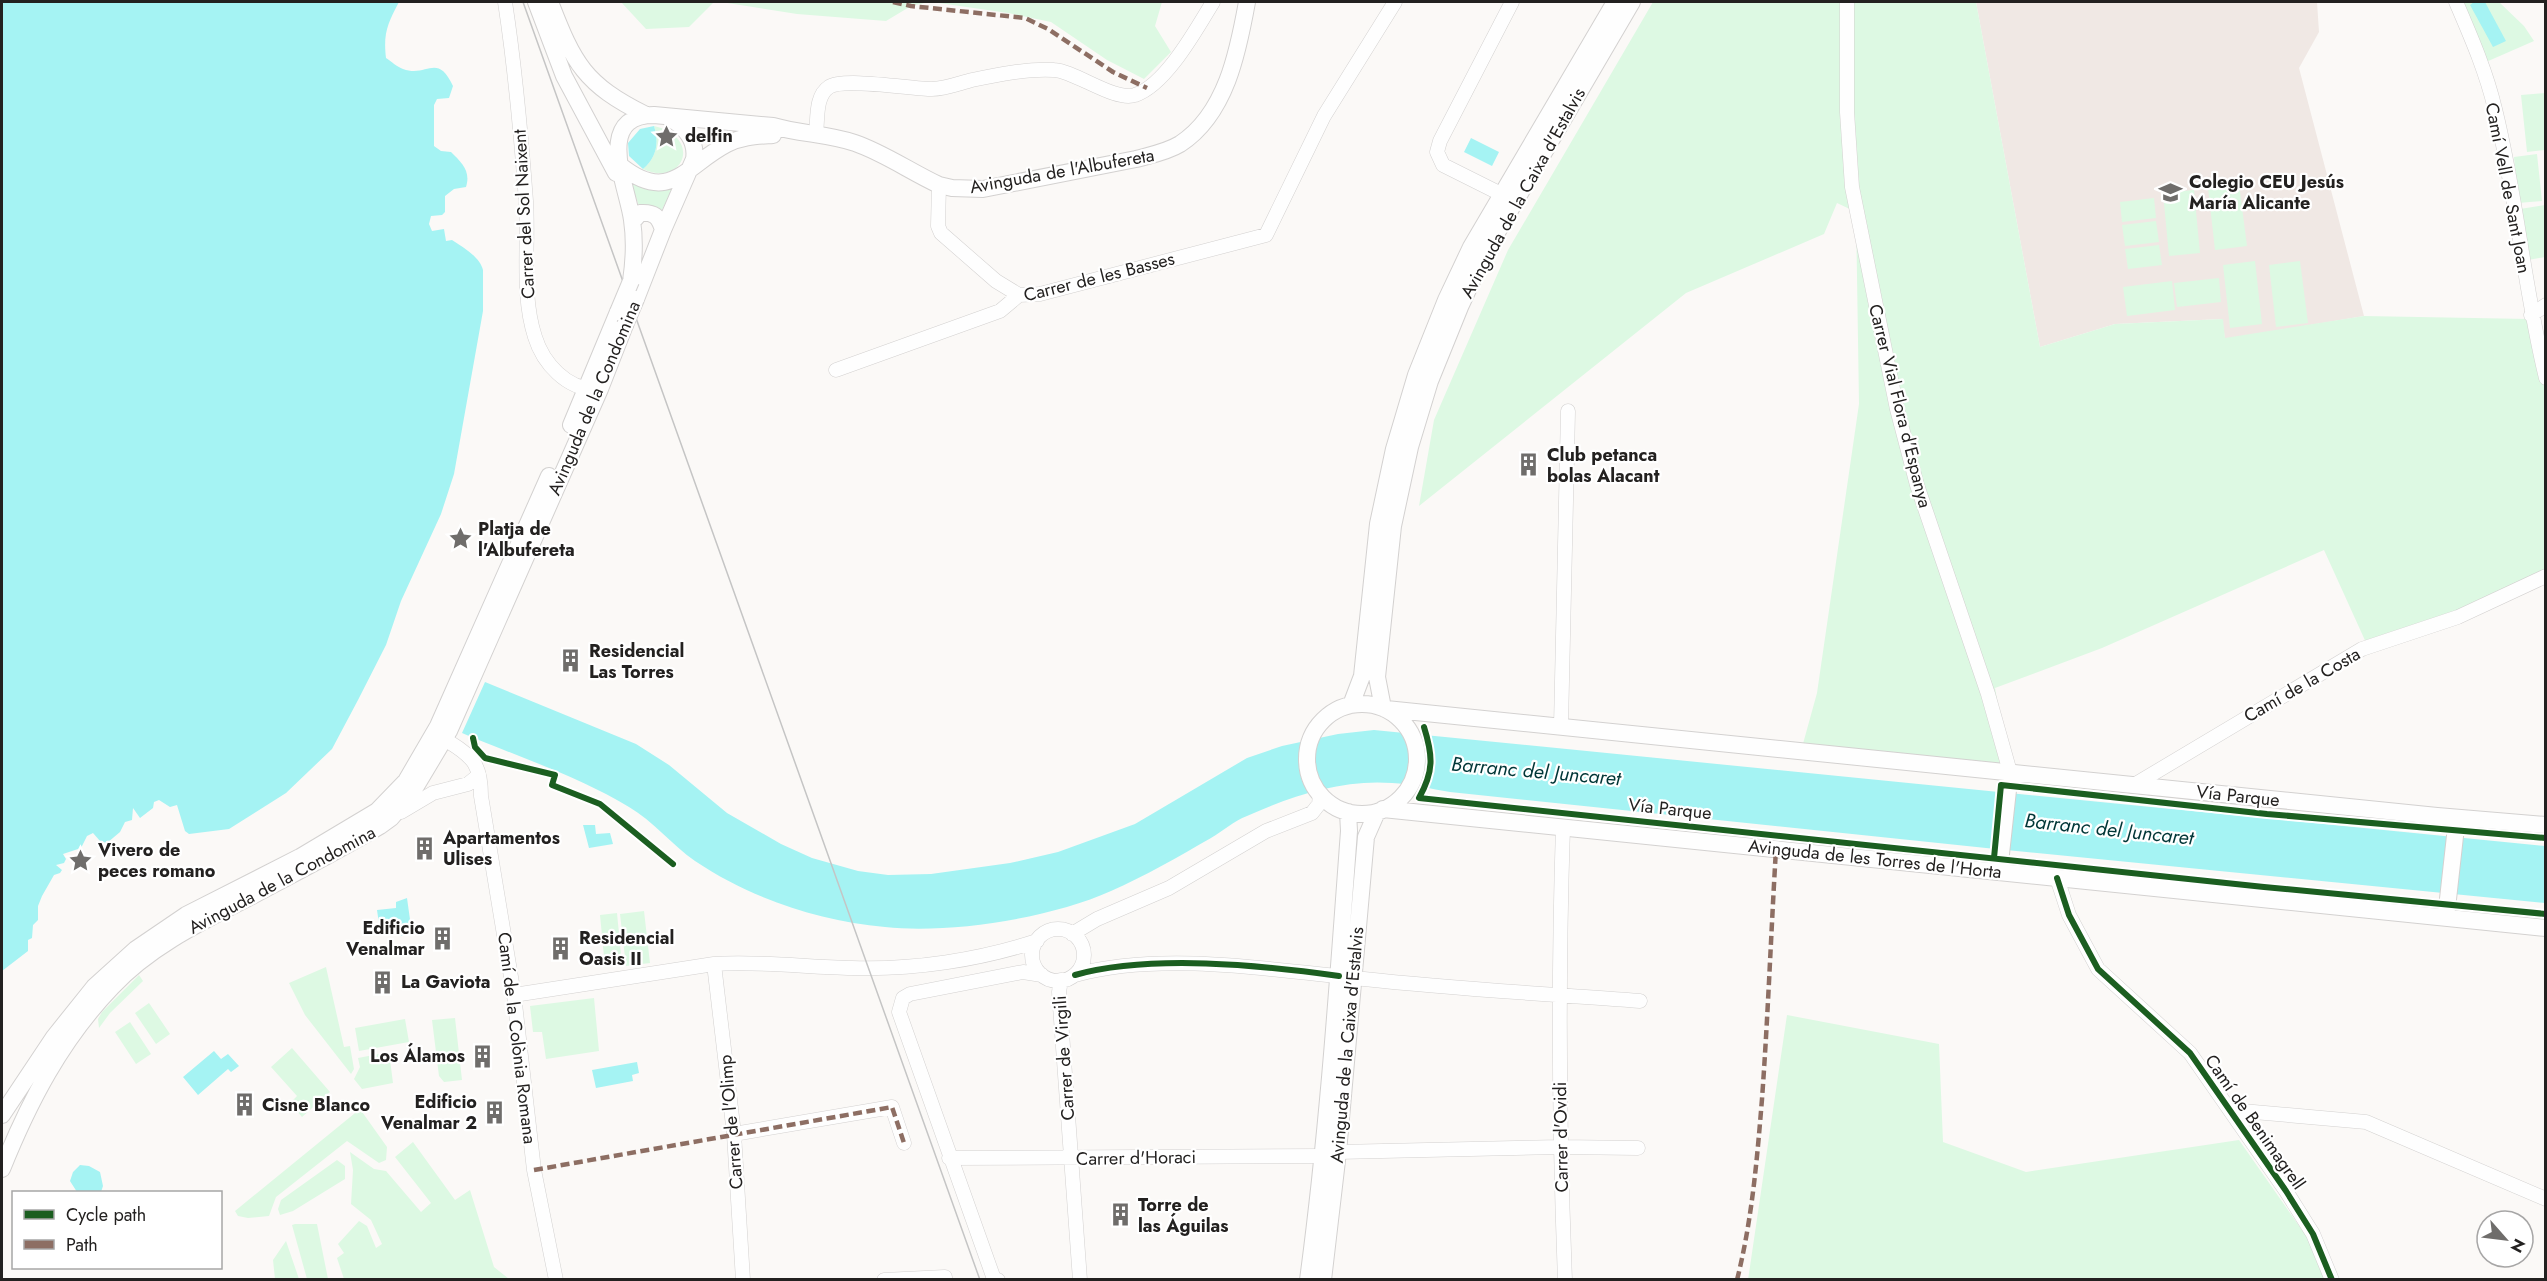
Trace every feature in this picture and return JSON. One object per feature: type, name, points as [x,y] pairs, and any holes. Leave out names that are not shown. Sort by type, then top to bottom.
[{"type":"main road","points":[[536,2],[561,69],[626,193]]},
{"type":"main road","points":[[550,2],[575,61],[586,76],[646,115]]},
{"type":"main road","name":"Avinguda de l'Albufereta","points":[[646,115],[773,126],[816,134],[858,144],[939,185],[952,188],[983,189],[1136,159],[1161,153],[1179,145],[1204,123],[1218,102],[1232,64],[1247,2]]},
{"type":"main road","name":"Avinguda de la Caixa d'Estalvis","points":[[1351,705],[1362,676],[1378,524],[1394,449],[1416,375],[1446,300],[1472,247],[1615,2]]},
{"type":"main road","name":"Avinguda de la Caixa d'Estalvis","points":[[1384,709],[1377,677],[1384,592],[1393,526],[1410,447],[1430,381],[1485,253],[1632,2]]},
{"type":"main road","points":[[620,164],[616,149],[621,132],[634,119],[646,115]]},
{"type":"main road","points":[[599,142],[633,176],[654,183],[679,178],[689,171],[695,153],[692,141],[681,125],[665,117]]},
{"type":"main road","name":"Avinguda de l'Albufereta","points":[[689,171],[717,150],[738,139],[791,131]]},
{"type":"main road","name":"Avinguda de la Condomina","points":[[678,200],[717,150]]},
{"type":"main road","name":"Avinguda de la Condomina","points":[[2,1169],[38,1087],[58,1052],[112,987],[142,961],[196,924],[348,844],[391,818],[412,793],[440,735],[593,389],[621,318],[633,265],[633,221],[620,164]]},
{"type":"main road","name":"Avinguda de la Condomina","points":[[621,318],[636,299],[689,171]]},
{"type":"main road","points":[[633,221],[640,213],[649,212],[656,215],[663,230]]},
{"type":"main road","points":[[1384,709],[1405,724],[1414,741],[1417,762],[1413,779],[1406,792],[1394,803],[1380,811],[1366,814],[1348,812],[1333,806],[1314,787],[1307,766],[1310,742],[1327,717],[1351,705],[1367,704],[1384,709],[2134,785],[2456,824],[2546,825]]},
{"type":"main road","name":"Avinguda de la Condomina","points":[[2,1115],[54,1037],[94,987],[136,949],[186,915],[300,856],[377,811],[406,781],[440,735]]},
{"type":"main road","name":"Carrer Vial Flora d'Espanya","points":[[2000,872],[2010,772]]},
{"type":"main road","name":"Avinguda de la Caixa d'Estalvis","points":[[1323,1280],[1330,1154],[1346,977],[1366,837],[1380,811]]},
{"type":"main road","name":"Avinguda de les Torres de l'Horta","points":[[1380,811],[1563,827],[2057,878],[2447,911],[2546,928]]},
{"type":"main road","name":"Avinguda de la Caixa d'Estalvis","points":[[1346,977],[1348,812]]},
{"type":"main road","points":[[2447,911],[2456,824]]},
{"type":"main road","name":"Avinguda de la Caixa d'Estalvis","points":[[1308,1280],[1330,1154]]},
{"type":"street","name":"Carrer del Sol Naixent","points":[[505,2],[523,167],[529,308],[535,338],[556,373],[567,381],[593,389]]},
{"type":"street","points":[[816,134],[819,101],[824,91],[831,85],[849,83],[935,89],[974,80],[1056,70],[1122,95],[1134,96],[1147,88],[1175,61],[1213,2]]},
{"type":"street","name":"Carrer de les Basses","points":[[836,370],[1000,311],[1019,295],[1040,294],[1266,235],[1324,116],[1395,2]]},
{"type":"street","points":[[1501,194],[1443,165],[1437,152],[1440,141],[1512,2]]},
{"type":"street","name":"Carrer Vial Flora d'Espanya","points":[[1847,2],[1846,112],[1852,187],[1897,409],[1917,485],[1991,706],[2010,772]]},
{"type":"street","name":"Camí Vell de Sant Joan","points":[[2456,2],[2479,56],[2494,108],[2531,315],[2546,378]]},
{"type":"street","points":[[939,185],[938,226],[942,233],[996,281],[1019,295]]},
{"type":"street","points":[[2531,315],[2546,305]]},
{"type":"street","points":[[1561,726],[1568,411]]},
{"type":"street","name":"Camí de la Costa","points":[[2134,785],[2362,649],[2458,617],[2546,576]]},
{"type":"street","points":[[391,818],[433,793],[473,780],[478,767],[473,760],[440,735]]},
{"type":"street","name":"Camí de la Colònia Romana","points":[[473,780],[480,796],[514,995],[534,1170],[556,1280]]},
{"type":"street","points":[[1072,934],[1097,919],[1169,888],[1266,831],[1312,813],[1319,804],[1320,795]]},
{"type":"street","points":[[1560,995],[1563,827]]},
{"type":"street","name":"Camí de Benimagrell","points":[[2057,878],[2069,915],[2098,969],[2190,1053],[2232,1110],[2313,1234],[2332,1280]]},
{"type":"street","points":[[1042,975],[1033,961],[1034,947],[1042,935],[1055,929],[1072,934],[1081,943],[1084,952],[1083,960],[1075,975]]},
{"type":"street","points":[[514,995],[714,964],[854,968],[905,967],[1001,953],[1037,941]]},
{"type":"street","points":[[1001,953],[1033,961]]},
{"type":"street","name":"Carrer de l'Olimp","points":[[714,964],[734,1134],[743,1280]]},
{"type":"street","points":[[998,1280],[994,1279],[949,1158],[899,1012],[903,998],[910,994],[1023,972],[1061,980],[1119,966],[1195,964],[1280,969],[1346,977],[1640,1001]]},
{"type":"street","name":"Carrer de Virgili","points":[[1061,980],[1059,992],[1080,1280]]},
{"type":"street","name":"Carrer d'Ovidi","points":[[1560,995],[1560,1147],[1565,1280]]},
{"type":"street","points":[[734,1134],[892,1107],[904,1143]]},
{"type":"street","name":"Camí de Benimagrell","points":[[2232,1110],[2366,1122],[2546,1200]]},
{"type":"street","name":"Carrer d'Horaci","points":[[949,1158],[1330,1154],[1560,1147],[1638,1148]]},
{"type":"street","points":[[884,1280],[945,1278]]},
{"type":"shaded area","name":"Colegio CEU Jesús María Alicante","points":[[1976,2],[2317,2],[2319,32],[2299,68],[2364,316],[2225,339],[2222,319],[2115,324],[2040,347]]},
{"type":"green space","points":[[621,2],[714,2],[689,27],[646,29]]},
{"type":"green space","points":[[721,2],[929,2],[911,6],[886,21],[797,14]]},
{"type":"green space","points":[[932,2],[1162,2],[1155,26],[1171,52],[1144,79],[1107,60],[1051,22]]},
{"type":"green space","points":[[1653,2],[1976,2],[2040,347],[2115,324],[2223,319],[2225,338],[2364,316],[2529,319],[2545,388],[2545,572],[2478,606],[2368,647],[2324,550],[2102,648],[1995,688],[2010,772],[1801,751],[1817,693],[1859,404],[1856,212],[1837,203],[1824,234],[1686,293],[1419,506],[1434,420],[1508,250]]},
{"type":"green space","points":[[2462,2],[2499,2],[2524,26],[2534,41],[2486,62]]},
{"type":"green space","points":[[2545,93],[2545,150],[2527,152],[2521,95]]},
{"type":"green space","points":[[654,126],[669,132],[679,140],[683,149],[682,159],[677,167],[669,172],[657,173],[643,169],[651,160],[656,149]]},
{"type":"green space","points":[[2537,154],[2542,201],[2518,203],[2514,157]]},
{"type":"green space","points":[[630,180],[674,185],[661,212],[639,206]]},
{"type":"green space","points":[[2239,184],[2247,246],[2215,250],[2208,188]]},
{"type":"green space","points":[[2194,190],[2200,253],[2169,256],[2163,193]]},
{"type":"green space","points":[[2154,198],[2156,218],[2122,222],[2120,202]]},
{"type":"green space","points":[[2545,205],[2545,257],[2528,260],[2520,209]]},
{"type":"green space","points":[[2156,221],[2159,242],[2125,246],[2122,225]]},
{"type":"green space","points":[[2159,245],[2162,265],[2128,269],[2125,249]]},
{"type":"green space","points":[[2255,261],[2262,324],[2230,328],[2223,265]]},
{"type":"green space","points":[[2300,261],[2308,323],[2276,327],[2269,265]]},
{"type":"green space","points":[[2219,278],[2221,302],[2177,307],[2174,283]]},
{"type":"green space","points":[[2172,281],[2175,310],[2127,316],[2123,287]]},
{"type":"green space","points":[[644,911],[650,963],[626,966],[620,914]]},
{"type":"green space","points":[[617,913],[622,965],[605,967],[600,915]]},
{"type":"green space","points":[[326,967],[344,1047],[350,1046],[354,1069],[351,1074],[305,1015],[289,983]]},
{"type":"green space","points":[[139,975],[143,981],[110,1013],[99,1028],[98,1019],[102,1012]]},
{"type":"green space","points":[[594,998],[599,1051],[546,1059],[542,1032],[533,1032],[530,1006]]},
{"type":"green space","points":[[149,1003],[170,1034],[156,1044],[135,1013]]},
{"type":"green space","points":[[1787,1015],[1939,1044],[1943,1142],[2026,1172],[2239,1140],[2318,1253],[2327,1280],[1748,1280]]},
{"type":"green space","points":[[455,1018],[462,1080],[444,1082],[439,1076],[432,1020]]},
{"type":"green space","points":[[405,1019],[409,1042],[359,1051],[355,1028]]},
{"type":"green space","points":[[130,1022],[151,1054],[136,1064],[115,1032]]},
{"type":"green space","points":[[292,1048],[330,1092],[302,1117],[290,1103],[297,1096],[271,1067]]},
{"type":"green space","points":[[389,1052],[393,1083],[362,1089],[354,1079],[360,1067],[358,1058]]},
{"type":"green space","points":[[360,1109],[387,1147],[386,1160],[379,1163],[347,1141],[276,1197],[269,1216],[248,1218],[238,1216],[235,1211]]},
{"type":"green space","points":[[413,1142],[455,1200],[470,1190],[494,1267],[509,1279],[344,1279],[337,1258],[344,1253],[338,1244],[359,1221],[367,1226],[376,1248],[382,1244],[371,1220],[351,1204],[353,1170],[350,1152],[374,1169],[386,1171],[421,1212],[431,1203],[395,1157]]},
{"type":"green space","points":[[337,1160],[345,1166],[345,1179],[293,1211],[280,1215],[278,1209],[281,1200]]},
{"type":"green space","points":[[317,1224],[328,1279],[307,1279],[292,1225]]},
{"type":"green space","points":[[286,1241],[299,1279],[275,1279],[273,1260]]},
{"type":"water","points":[[2,2],[399,2],[387,28],[386,58],[401,68],[411,71],[431,68],[442,70],[453,86],[449,98],[437,99],[434,105],[434,146],[441,151],[451,152],[459,160],[466,172],[466,187],[454,189],[445,196],[445,212],[442,215],[431,216],[429,224],[432,231],[444,229],[446,241],[452,240],[461,246],[481,265],[483,311],[454,474],[441,514],[401,601],[386,645],[332,749],[286,793],[229,829],[189,834],[185,831],[177,805],[170,807],[159,800],[154,802],[153,808],[140,818],[133,808],[132,820],[125,822],[120,832],[107,843],[100,841],[93,833],[87,836],[81,848],[63,854],[66,859],[64,863],[56,865],[62,870],[54,875],[42,896],[38,906],[38,920],[33,925],[32,938],[28,940],[28,951],[2,971]]},
{"type":"water","points":[[2474,2],[2485,2],[2506,41],[2493,47],[2470,5]]},
{"type":"water","points":[[654,126],[656,149],[651,160],[643,169],[629,156],[628,143],[640,129]]},
{"type":"water","points":[[1471,138],[1499,152],[1492,166],[1464,152]]},
{"type":"water","name":"Barranc del Juncaret","points":[[485,682],[636,744],[669,765],[727,813],[781,844],[812,858],[858,871],[888,875],[931,874],[1010,863],[1058,852],[1135,824],[1247,758],[1282,746],[1338,734],[1374,730],[2545,846],[2545,903],[1986,848],[1374,782],[1318,790],[1264,809],[1238,821],[1136,879],[1087,901],[1031,916],[970,926],[911,929],[885,927],[810,914],[762,897],[695,861],[638,813],[609,796],[568,776],[462,733]]},
{"type":"water","points":[[583,825],[595,825],[596,834],[610,833],[613,844],[589,848]]},
{"type":"water","points":[[407,898],[412,934],[398,936],[379,924],[377,910],[396,908],[396,902]]},
{"type":"water","points":[[214,1051],[221,1059],[228,1054],[239,1066],[231,1072],[228,1069],[198,1095],[183,1077]]},
{"type":"water","points":[[637,1062],[639,1073],[632,1075],[633,1081],[596,1088],[592,1070]]},
{"type":"water","points":[[80,1165],[89,1166],[100,1172],[103,1186],[101,1191],[76,1191],[70,1181],[73,1172]]},
{"type":"tram line","points":[[523,2],[980,1280]]},
{"type":"marked path","points":[[893,2],[911,6],[1025,18],[1048,29],[1113,72],[1147,88]]},
{"type":"marked path","points":[[1737,1280],[1750,1212],[1758,1145],[1776,849]]},
{"type":"marked path","points":[[534,1170],[892,1107],[904,1143]]},
{"type":"cycle path","name":"Vía Parque","points":[[1424,727],[1429,747],[1430,771],[1419,798],[2264,887],[2546,914]]},
{"type":"cycle path","points":[[473,738],[475,747],[485,758],[555,775],[552,785],[600,804],[673,864]]},
{"type":"cycle path","name":"Vía Parque","points":[[1994,858],[2001,785],[2267,814],[2546,838]]},
{"type":"cycle path","points":[[2057,878],[2069,915],[2098,969],[2190,1053],[2286,1191],[2313,1234],[2332,1280]]},
{"type":"cycle path","points":[[1075,975],[1105,969],[1171,963],[1241,965],[1339,976]]},
{"type":"place","name":"delfin","points":[[667,136]]},
{"type":"place","name":"Colegio CEU Jesús María Alicante","points":[[2171,192]]},
{"type":"place","name":"Club petanca bolas Alacant","points":[[1529,465]]},
{"type":"place","name":"Platja de l'Albufereta","points":[[460,539]]},
{"type":"place","name":"Residencial Las Torres","points":[[571,661]]},
{"type":"place","name":"Apartamentos Ulises","points":[[425,848]]},
{"type":"place","name":"Vivero de peces romano","points":[[80,860]]},
{"type":"place","name":"Edificio Venalmar","points":[[443,938]]},
{"type":"place","name":"Residencial Oasis II","points":[[561,948]]},
{"type":"place","name":"La Gaviota","points":[[383,982]]},
{"type":"place","name":"Los Álamos","points":[[483,1056]]},
{"type":"place","name":"Cisne Blanco","points":[[244,1105]]},
{"type":"place","name":"Edificio Venalmar 2","points":[[495,1112]]},
{"type":"place","name":"Torre de las Águilas","points":[[1120,1215]]}]
